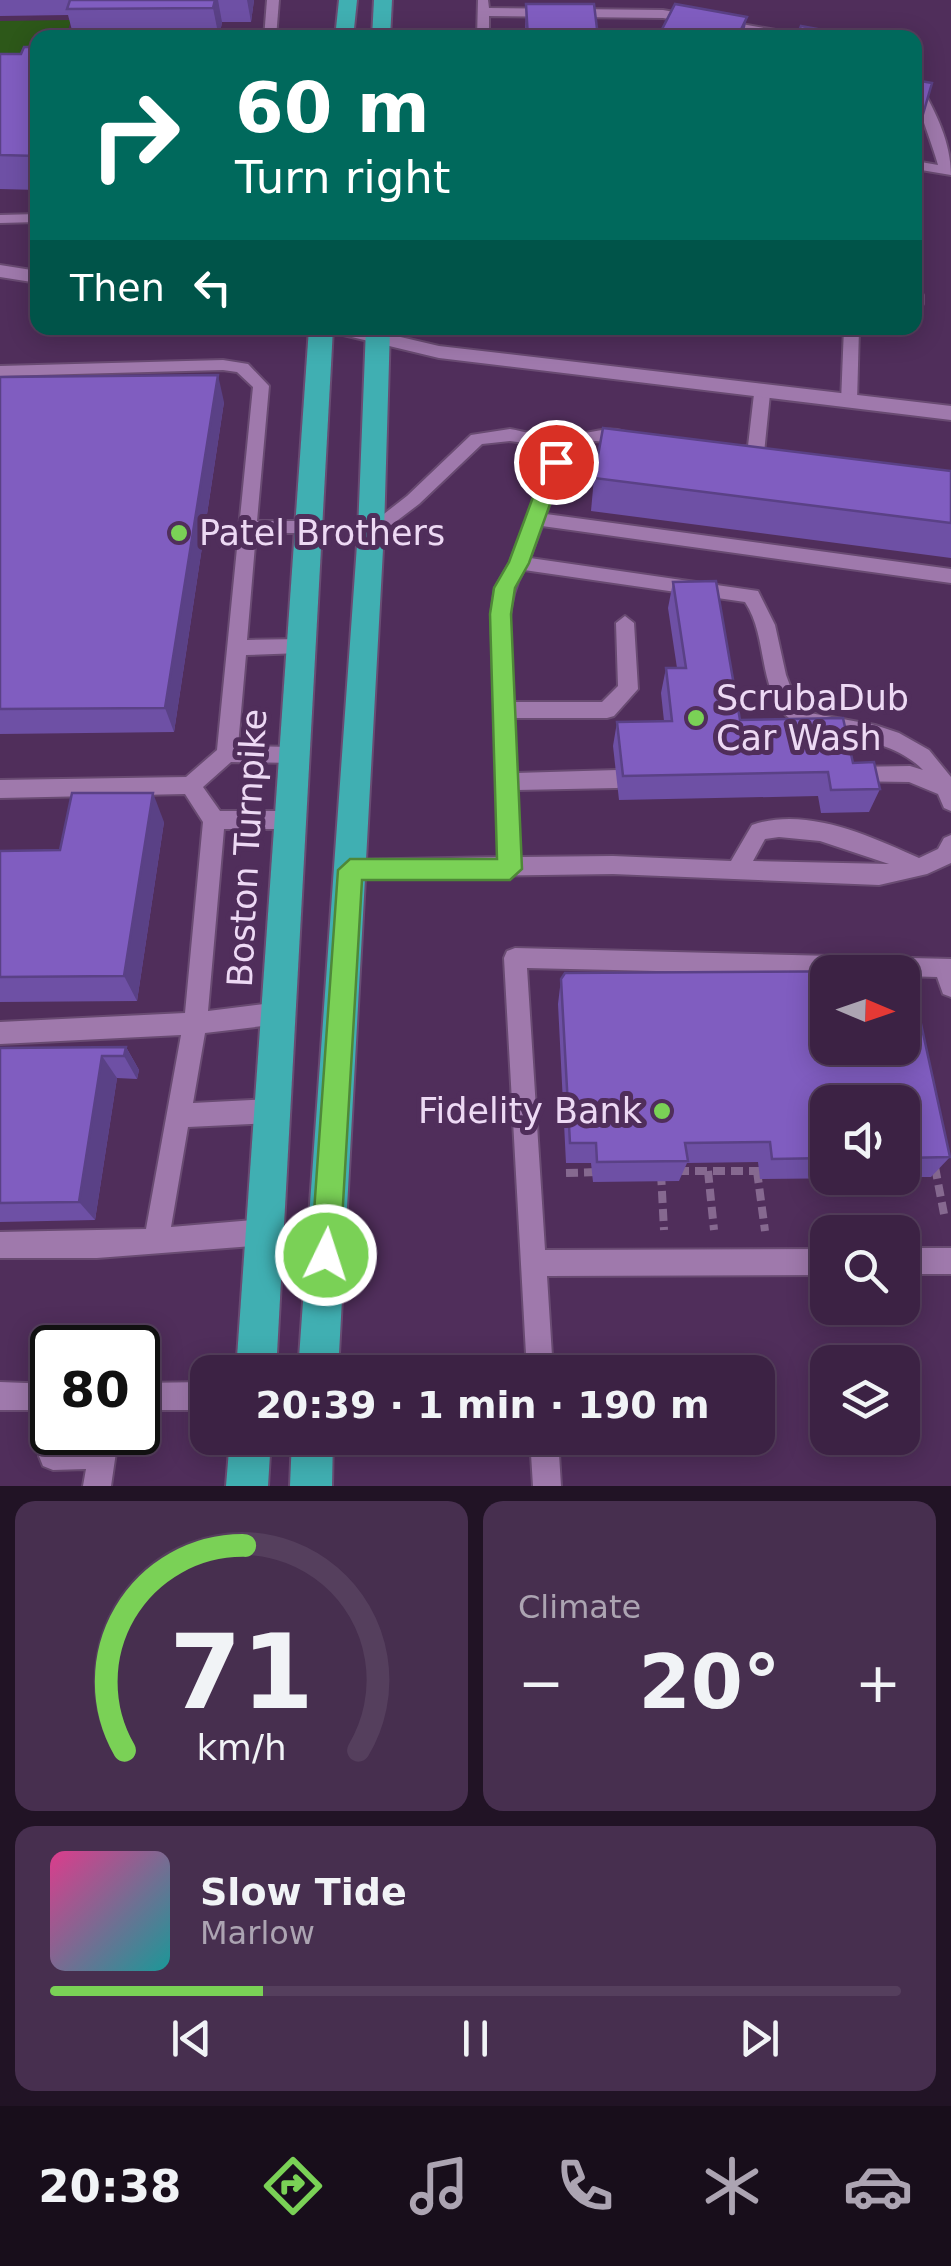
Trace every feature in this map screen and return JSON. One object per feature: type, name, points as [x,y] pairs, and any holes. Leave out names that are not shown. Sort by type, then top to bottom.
[{"type":"highway","points":[[345,30],[348,0]]},
{"type":"highway","points":[[381,30],[383,0]]},
{"type":"highway","name":"Boston Turnpike","points":[[257,1355],[320,335]]},
{"type":"highway","points":[[319,1355],[372,532],[378,335]]},
{"type":"highway","points":[[247,1486],[250,1455]]},
{"type":"highway","points":[[310,1486],[312,1455]]},
{"type":"street","points":[[1,272],[30,276]]},
{"type":"street","points":[[385,335],[440,352],[951,414]]},
{"type":"lane","points":[[271,30],[274,0]]},
{"type":"lane","points":[[484,6],[664,14],[764,30]]},
{"type":"lane","points":[[922,100],[948,170],[922,166]]},
{"type":"lane","points":[[0,218],[30,218]]},
{"type":"lane","points":[[848,402],[852,335]]},
{"type":"lane","points":[[0,371],[224,365],[253,375],[261,386],[227,754]]},
{"type":"lane","points":[[716,448],[766,454],[762,394]]},
{"type":"lane","points":[[372,532],[413,500],[478,438],[510,436],[564,444],[595,435],[657,441]]},
{"type":"lane","points":[[510,869],[500,614],[504,588],[519,563],[564,444]]},
{"type":"lane","points":[[534,519],[951,576]]},
{"type":"lane","points":[[250,527],[306,527]]},
{"type":"lane","points":[[519,563],[751,596],[764,611],[784,697],[800,717],[899,740],[920,751],[944,778],[949,796]]},
{"type":"lane","points":[[502,710],[606,710],[628,688],[626,623]]},
{"type":"lane","points":[[239,648],[301,646]]},
{"type":"lane","points":[[0,789],[190,785],[227,754],[294,756]]},
{"type":"lane","points":[[840,775],[910,774],[949,796]]},
{"type":"lane","points":[[506,782],[617,780]]},
{"type":"lane","points":[[156,1240],[195,1023],[214,820],[190,785]]},
{"type":"lane","points":[[214,820],[290,820]]},
{"type":"lane","points":[[737,870],[758,830],[777,826],[863,843],[918,867]]},
{"type":"lane","points":[[350,870],[613,865],[879,876],[918,867],[946,855],[951,844]]},
{"type":"lane","points":[[539,1355],[515,958],[946,967],[951,987]]},
{"type":"lane","points":[[0,1033],[195,1023],[280,1013]]},
{"type":"lane","points":[[178,1116],[273,1111]]},
{"type":"lane","points":[[0,1245],[266,1232]]},
{"type":"lane","points":[[920,1261],[951,1261]]},
{"type":"lane","points":[[534,1263],[810,1262]]},
{"type":"lane","points":[[0,1396],[30,1396]]},
{"type":"lane","points":[[160,1396],[190,1396]]},
{"type":"lane","points":[[53,1456],[57,1455]]},
{"type":"lane","points":[[97,1486],[102,1455]]},
{"type":"lane","points":[[545,1455],[547,1486]]},
{"type":"path","points":[[932,1149],[944,1214]]},
{"type":"path","points":[[920,1169],[936,1168]]},
{"type":"path","points":[[642,1172],[775,1170]]},
{"type":"path","points":[[708,1171],[718,1262]]},
{"type":"path","points":[[757,1171],[769,1262]]},
{"type":"path","points":[[566,1173],[604,1172]]},
{"type":"path","points":[[661,1172],[666,1262]]},
{"type":"green space","points":[[71,20],[68,30],[30,30],[30,60],[0,56],[0,21]]},
{"type":"building","points":[[70,0],[215,0],[213,8],[67,9]]},
{"type":"building","points":[[526,4],[594,4],[597,30],[528,30]]},
{"type":"building","points":[[675,4],[747,17],[741,30],[662,30]]},
{"type":"building","points":[[24,47],[30,47],[30,156],[0,155],[0,54],[21,54]]},
{"type":"building","points":[[922,81],[932,83],[922,118]]},
{"type":"building","points":[[218,375],[165,708],[0,709],[0,377]]},
{"type":"building","points":[[603,428],[951,471],[951,523],[594,478]]},
{"type":"building","name":"ScrubaDub Car Wash","points":[[716,581],[740,720],[843,718],[853,763],[874,762],[880,789],[831,790],[828,772],[623,776],[617,722],[672,721],[666,668],[686,668],[673,582]]},
{"type":"building","points":[[72,793],[153,793],[124,976],[0,977],[0,851],[60,850]]},
{"type":"building","points":[[810,972],[810,1065],[920,1065],[920,1019],[950,1157],[920,1158],[920,1085],[810,1085],[810,1158],[772,1159],[770,1142],[685,1143],[688,1161],[597,1162],[596,1143],[570,1143],[561,979],[565,973]]},
{"type":"building","points":[[126,1047],[124,1056],[102,1056],[79,1202],[0,1203],[0,1048]]},
{"type":"place","name":"Patel Brothers","points":[[179,533]]},
{"type":"place","name":"ScrubaDub Car Wash","points":[[696,718]]},
{"type":"place","name":"Fidelity Bank","points":[[662,1111]]},
{"type":"route","points":[[326,1255],[350,870],[510,869],[500,614],[504,588],[519,563],[556,462]]}]
